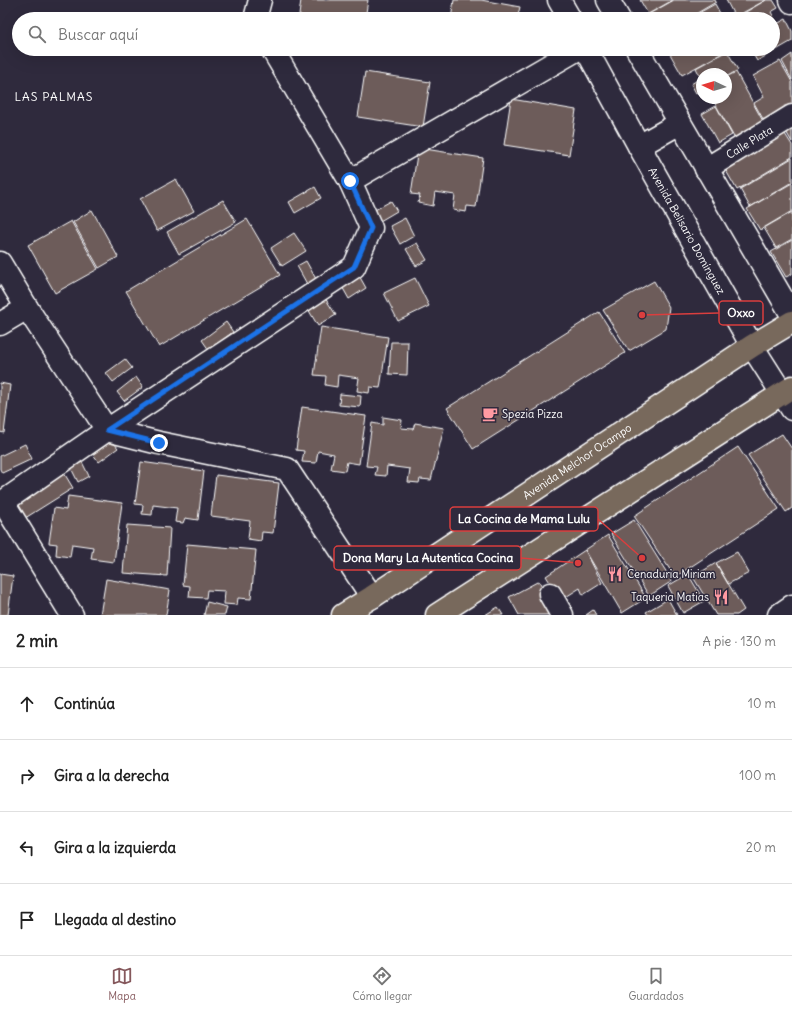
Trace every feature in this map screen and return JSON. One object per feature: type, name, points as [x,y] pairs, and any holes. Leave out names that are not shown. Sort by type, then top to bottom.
[{"type":"main road","name":"Avenida Melchor Ocampo","points":[[342,615],[372,597],[752,346],[792,322]]},
{"type":"main road","points":[[437,615],[789,397]]},
{"type":"street","points":[[257,12],[260,0]]},
{"type":"street","points":[[559,0],[566,12]]},
{"type":"street","points":[[608,0],[615,12]]},
{"type":"street","points":[[72,615],[1,503],[107,430],[354,267],[371,228],[350,181],[276,56]]},
{"type":"street","points":[[350,181],[566,56]]},
{"type":"street","name":"Avenida Belisario Domínguez","points":[[590,56],[638,146],[752,346],[789,397]]},
{"type":"street","points":[[641,56],[792,315]]},
{"type":"street","name":"Calle Plata","points":[[706,169],[792,116]]},
{"type":"street","points":[[638,146],[680,124]]},
{"type":"street","points":[[0,263],[27,308],[107,430],[159,443],[287,469],[372,597]]},
{"type":"street","points":[[0,324],[27,308]]},
{"type":"street","points":[[550,594],[562,615]]},
{"type":"street","points":[[779,615],[792,606]]},
{"type":"building","points":[[301,0],[368,0],[366,12],[299,12]]},
{"type":"building","points":[[454,0],[481,0],[520,7],[519,12],[452,12]]},
{"type":"building","points":[[640,0],[673,0],[652,12],[647,12]]},
{"type":"building","points":[[674,0],[715,0],[716,2],[699,12],[653,12]]},
{"type":"building","points":[[726,0],[766,0],[744,12],[732,12]]},
{"type":"building","points":[[766,0],[773,0],[778,8],[771,12],[746,12]]},
{"type":"building","points":[[715,4],[719,12],[701,12]]},
{"type":"building","points":[[786,19],[792,31],[792,41],[780,48],[780,22]]},
{"type":"building","points":[[792,54],[792,80],[782,61]]},
{"type":"building","points":[[671,56],[717,56],[682,75]]},
{"type":"building","points":[[718,56],[730,56],[738,70],[732,74],[732,68],[696,68]]},
{"type":"building","points":[[754,56],[766,56],[757,61]]},
{"type":"building","points":[[780,61],[792,82],[792,107],[767,126],[754,103],[764,97],[753,76]]},
{"type":"building","points":[[365,72],[430,82],[423,127],[358,117]]},
{"type":"building","points":[[736,72],[764,123],[735,139],[715,104],[732,104],[732,74]]},
{"type":"building","points":[[696,81],[696,93],[691,84]]},
{"type":"building","points":[[511,99],[576,110],[569,155],[504,145]]},
{"type":"building","points":[[716,106],[732,135],[718,143],[702,114]]},
{"type":"building","points":[[792,123],[792,142],[784,128]]},
{"type":"building","points":[[785,134],[792,145],[792,157],[737,190],[725,169]]},
{"type":"building","points":[[418,148],[483,158],[476,207],[467,206],[466,212],[453,210],[455,195],[435,192],[433,206],[418,203],[420,195],[411,194]]},
{"type":"building","points":[[792,158],[792,182],[750,207],[740,189]]},
{"type":"building","points":[[176,179],[194,211],[157,231],[140,199]]},
{"type":"building","points":[[792,183],[792,211],[760,230],[747,209]]},
{"type":"building","points":[[315,187],[321,198],[295,213],[289,202]]},
{"type":"building","points":[[223,200],[236,222],[179,254],[167,232]]},
{"type":"building","points":[[391,201],[397,211],[380,221],[373,211]]},
{"type":"building","points":[[92,210],[118,257],[99,268],[73,222]]},
{"type":"building","points":[[792,212],[792,239],[776,248],[764,228]]},
{"type":"building","points":[[405,218],[414,236],[400,244],[390,226]]},
{"type":"building","points":[[247,219],[280,275],[159,347],[126,291]]},
{"type":"building","points":[[71,221],[98,269],[55,293],[28,245]]},
{"type":"building","points":[[294,233],[306,251],[282,266],[271,248]]},
{"type":"building","points":[[792,240],[792,274],[786,277],[771,252]]},
{"type":"building","points":[[417,243],[427,260],[416,266],[406,249]]},
{"type":"building","points":[[306,261],[316,279],[307,284],[297,266]]},
{"type":"building","points":[[357,272],[366,288],[349,299],[340,283]]},
{"type":"building","points":[[415,278],[429,306],[398,321],[384,293]]},
{"type":"building","points":[[654,281],[669,307],[666,329],[629,351],[603,310]]},
{"type":"building","points":[[325,298],[336,315],[318,326],[308,309]]},
{"type":"building","points":[[599,312],[625,353],[473,449],[447,408]]},
{"type":"building","points":[[226,322],[233,332],[209,350],[202,340]]},
{"type":"building","points":[[321,327],[388,337],[380,388],[370,387],[369,393],[357,391],[359,378],[338,375],[337,387],[325,385],[326,376],[314,375]]},
{"type":"building","points":[[391,342],[408,342],[407,375],[389,374]]},
{"type":"building","points":[[125,359],[132,368],[113,382],[106,373]]},
{"type":"building","points":[[136,377],[143,387],[124,401],[117,392]]},
{"type":"building","points":[[0,383],[10,385],[4,433],[0,432]]},
{"type":"building","points":[[340,394],[361,396],[360,407],[339,405]]},
{"type":"building","points":[[302,407],[366,416],[359,464],[347,462],[345,471],[331,469],[334,454],[318,451],[316,463],[302,462],[304,451],[296,450]]},
{"type":"building","points":[[383,417],[402,420],[401,428],[413,429],[415,423],[444,428],[431,480],[420,479],[419,483],[408,482],[410,469],[387,466],[386,476],[375,475],[377,467],[366,466],[372,423],[383,425]]},
{"type":"building","points":[[782,434],[792,449],[792,508],[786,512],[748,455]]},
{"type":"building","points":[[110,438],[118,448],[99,462],[92,453]]},
{"type":"building","points":[[25,444],[32,459],[2,473],[0,469],[0,456]]},
{"type":"building","points":[[738,447],[779,509],[675,577],[634,516]]},
{"type":"building","points":[[82,462],[89,476],[78,482],[71,468]]},
{"type":"building","points":[[141,462],[204,471],[198,520],[185,518],[183,523],[175,522],[177,508],[153,505],[152,515],[142,514],[143,505],[135,504]]},
{"type":"building","points":[[64,473],[73,488],[22,520],[13,505]]},
{"type":"building","points":[[216,475],[279,483],[273,533],[262,532],[261,541],[248,539],[250,521],[211,516]]},
{"type":"building","points":[[68,496],[122,503],[114,562],[91,559],[93,547],[72,544],[70,557],[56,555],[57,544],[49,543],[54,508],[66,510]]},
{"type":"building","points":[[634,520],[672,581],[649,596],[611,534]]},
{"type":"building","points":[[127,525],[170,528],[167,576],[123,573]]},
{"type":"building","name":"Cenaduria Miriam","points":[[608,535],[646,598],[622,613],[585,550]]},
{"type":"building","points":[[187,544],[256,550],[251,599],[238,598],[237,605],[224,604],[225,591],[207,590],[206,598],[189,597],[190,586],[183,585]]},
{"type":"building","points":[[585,550],[602,583],[583,595],[580,588],[561,600],[546,576]]},
{"type":"building","points":[[737,552],[749,573],[728,584],[716,563]]},
{"type":"building","name":"Taqueria Matias","points":[[716,563],[744,610],[737,615],[716,615],[693,577]]},
{"type":"building","points":[[0,574],[13,576],[8,615],[0,615]]},
{"type":"building","points":[[688,574],[704,601],[683,613],[668,586]]},
{"type":"building","points":[[106,579],[170,590],[166,615],[100,615]]},
{"type":"building","points":[[539,581],[557,615],[519,615],[509,597]]},
{"type":"building","points":[[668,599],[677,615],[648,615],[646,612]]},
{"type":"building","points":[[207,602],[227,607],[225,615],[204,615]]},
{"type":"building","points":[[498,607],[503,615],[485,615]]},
{"type":"building","points":[[593,610],[596,615],[586,615]]},
{"type":"place","name":"Oxxo","points":[[642,315]]},
{"type":"place","name":"Spezia Pizza","points":[[490,414]]},
{"type":"place","name":"La Cocina de Mama Lulu","points":[[642,558]]},
{"type":"place","name":"Dona Mary La Autentica Cocina","points":[[578,563]]},
{"type":"place","name":"Cenaduria Miriam","points":[[615,574]]},
{"type":"place","name":"Taqueria Matias","points":[[721,597]]},
{"type":"district","name":"LAS PALMAS","points":[[54,96]]},
{"type":"route","points":[[159,443],[107,430],[354,267],[371,228],[350,181]]}]
